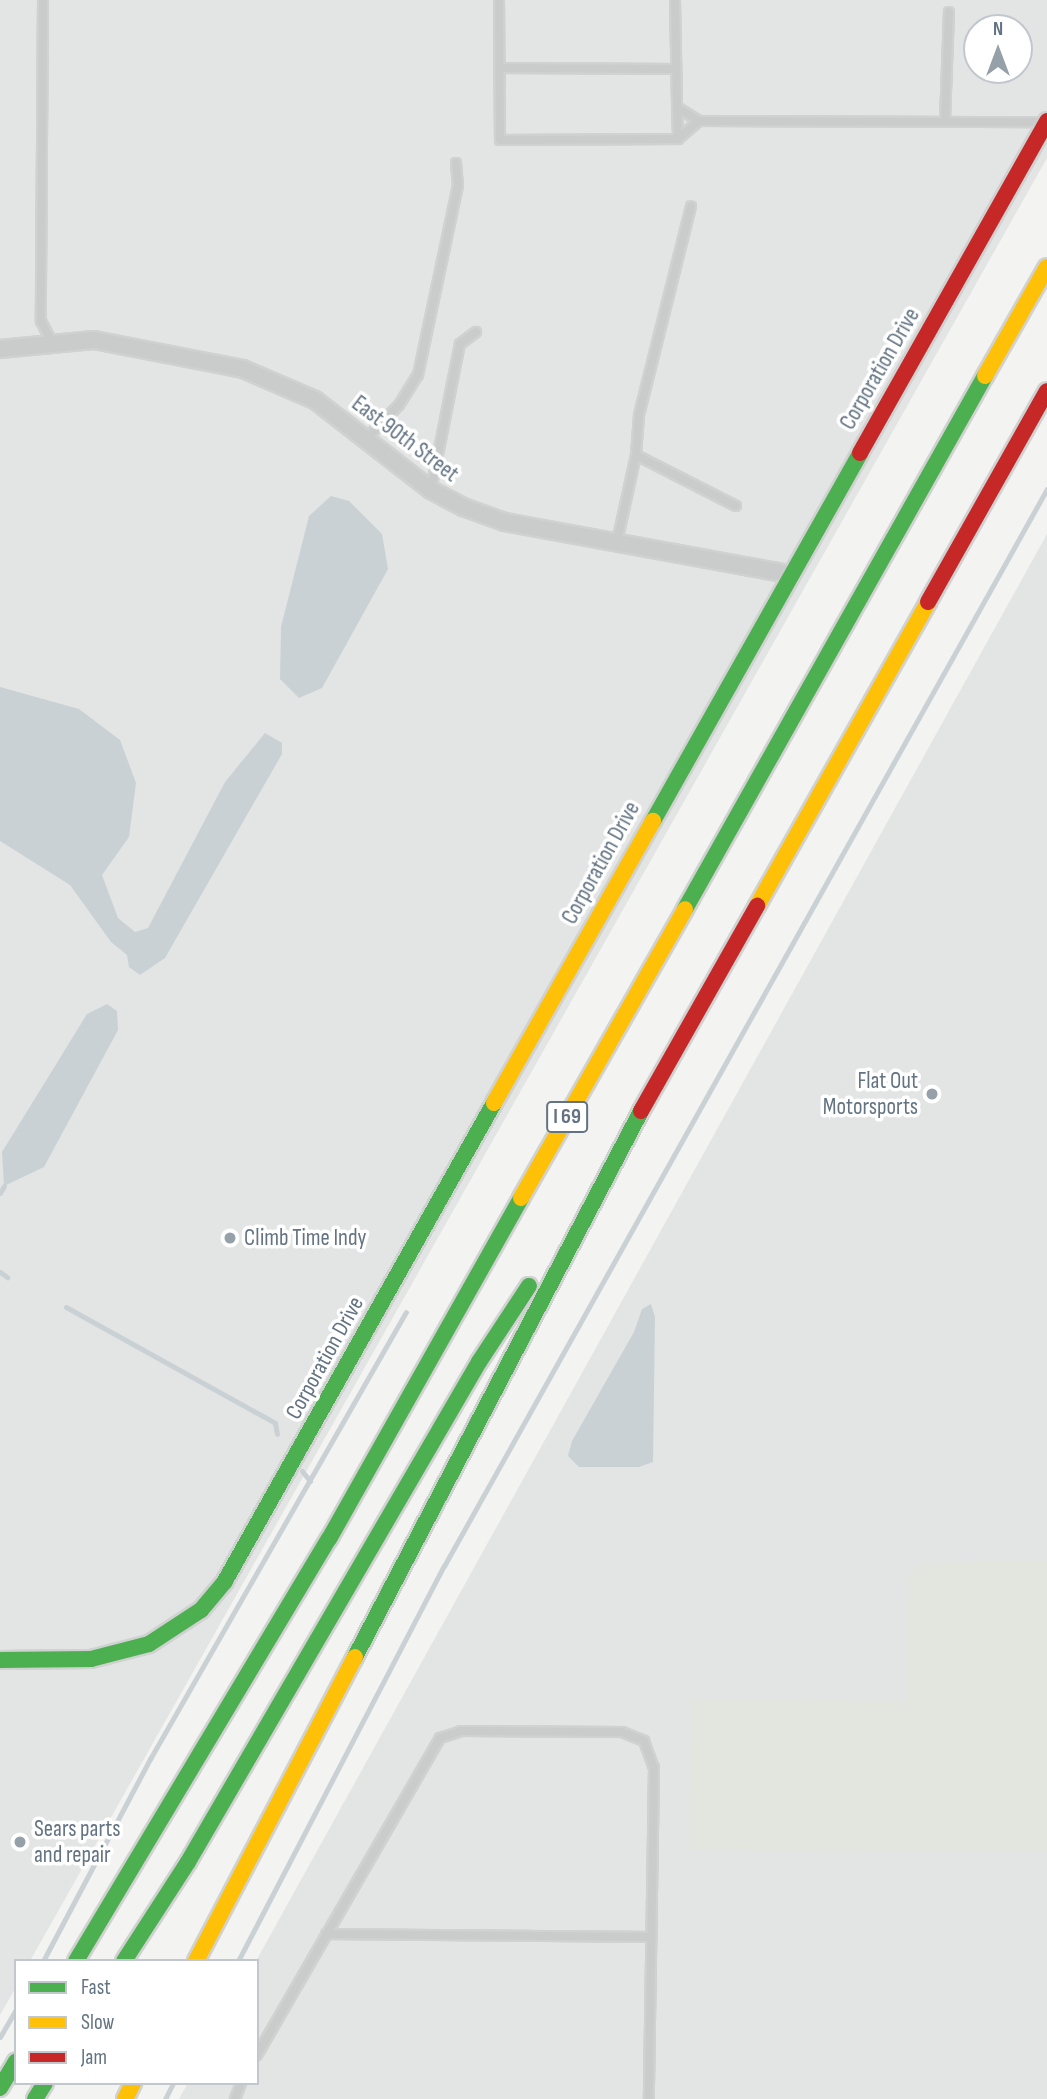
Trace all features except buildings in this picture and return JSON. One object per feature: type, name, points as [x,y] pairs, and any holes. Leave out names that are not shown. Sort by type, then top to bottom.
[{"type":"main road","name":"Corporation Drive","points":[[0,1660],[116,1655],[149,1644],[187,1620],[214,1595],[235,1566],[789,574],[1047,122]]},
{"type":"main road","name":"I 69","points":[[77,1959],[329,1539],[1047,267]]},
{"type":"main road","points":[[197,1959],[637,1119],[1047,391]]},
{"type":"main road","points":[[125,1959],[188,1862],[479,1363],[637,1119]]},
{"type":"main road","points":[[0,2088],[14,2065]]},
{"type":"street","name":"East 90th Street","points":[[0,349],[51,341],[94,340],[243,369],[315,400],[431,490],[505,522],[789,574]]},
{"type":"lane","points":[[43,0],[41,321],[51,341]]},
{"type":"lane","points":[[499,0],[500,140],[678,139],[699,121]]},
{"type":"lane","points":[[675,0],[678,139]]},
{"type":"lane","points":[[945,120],[949,12]]},
{"type":"lane","points":[[499,68],[676,69]]},
{"type":"lane","points":[[677,107],[699,121],[1047,122]]},
{"type":"lane","points":[[366,439],[398,405],[418,375],[458,186],[456,163]]},
{"type":"lane","points":[[617,542],[636,455],[639,415],[691,206]]},
{"type":"lane","points":[[431,490],[460,344],[476,332]]},
{"type":"lane","points":[[636,455],[736,506]]},
{"type":"lane","points":[[259,2051],[440,1738],[461,1731],[622,1732],[644,1741],[654,1768],[649,2099]]},
{"type":"lane","points":[[326,1934],[652,1937]]},
{"type":"shaded area","points":[[0,0],[1047,0],[1047,158],[31,1959],[14,1959],[14,1990],[0,2015]]},
{"type":"shaded area","points":[[331,496],[349,501],[382,534],[388,569],[322,688],[299,698],[280,679],[281,627],[309,516]]},
{"type":"shaded area","points":[[1047,534],[1047,2099],[179,2099],[187,2085],[259,2085],[257,1959]]},
{"type":"shaded area","points":[[0,687],[79,709],[120,740],[136,783],[129,837],[102,875],[118,918],[135,932],[148,928],[225,782],[265,733],[282,743],[282,754],[165,958],[140,975],[129,967],[127,955],[111,942],[70,885],[0,841]]},
{"type":"shaded area","points":[[107,1004],[117,1011],[118,1030],[44,1167],[4,1186],[2,1152],[87,1014]]},
{"type":"shaded area","points":[[651,1304],[655,1317],[653,1462],[639,1467],[579,1467],[568,1456],[572,1441],[634,1332],[642,1309]]},
{"type":"shaded area","points":[[1047,1561],[1047,1852],[689,1850],[692,1699],[907,1701],[909,1572],[922,1563]]},
{"type":"waterway","points":[[239,1959],[444,1566],[1047,489]]},
{"type":"waterway","points":[[0,1193],[4,1186]]},
{"type":"waterway","points":[[0,1272],[7,1277]]},
{"type":"waterway","points":[[66,1307],[275,1423],[277,1434]]},
{"type":"waterway","points":[[44,1959],[150,1759],[406,1312]]},
{"type":"waterway","points":[[302,1471],[310,1481]]},
{"type":"waterway","points":[[0,2037],[14,2012]]},
{"type":"waterway","points":[[165,2099],[172,2085]]},
{"type":"traffic: fast","points":[[685,909],[985,376]]},
{"type":"traffic: fast","points":[[653,821],[860,453]]},
{"type":"traffic: fast","points":[[0,1660],[91,1659],[149,1644],[201,1610],[225,1581],[494,1103]]},
{"type":"traffic: fast","points":[[355,1657],[641,1111]]},
{"type":"traffic: fast","points":[[77,1959],[329,1539],[521,1198]]},
{"type":"traffic: fast","points":[[125,1959],[188,1862],[479,1362],[529,1286]]},
{"type":"traffic: fast","points":[[0,2088],[14,2064]]},
{"type":"traffic: fast","points":[[35,2099],[44,2085]]},
{"type":"traffic: slow","points":[[985,376],[1047,267]]},
{"type":"traffic: slow","points":[[757,906],[928,602]]},
{"type":"traffic: slow","points":[[494,1103],[653,821]]},
{"type":"traffic: slow","points":[[521,1198],[685,909]]},
{"type":"traffic: slow","points":[[197,1959],[355,1657]]},
{"type":"traffic: slow","points":[[125,2099],[132,2085]]},
{"type":"traffic: jam","points":[[860,453],[1047,121]]},
{"type":"traffic: jam","points":[[928,602],[1047,391]]},
{"type":"traffic: jam","points":[[641,1111],[757,906]]},
{"type":"place","name":"Flat Out Motorsports","points":[[932,1094]]},
{"type":"place","name":"Climb Time Indy","points":[[230,1238]]},
{"type":"place","name":"Sears parts and repair","points":[[20,1842]]}]
